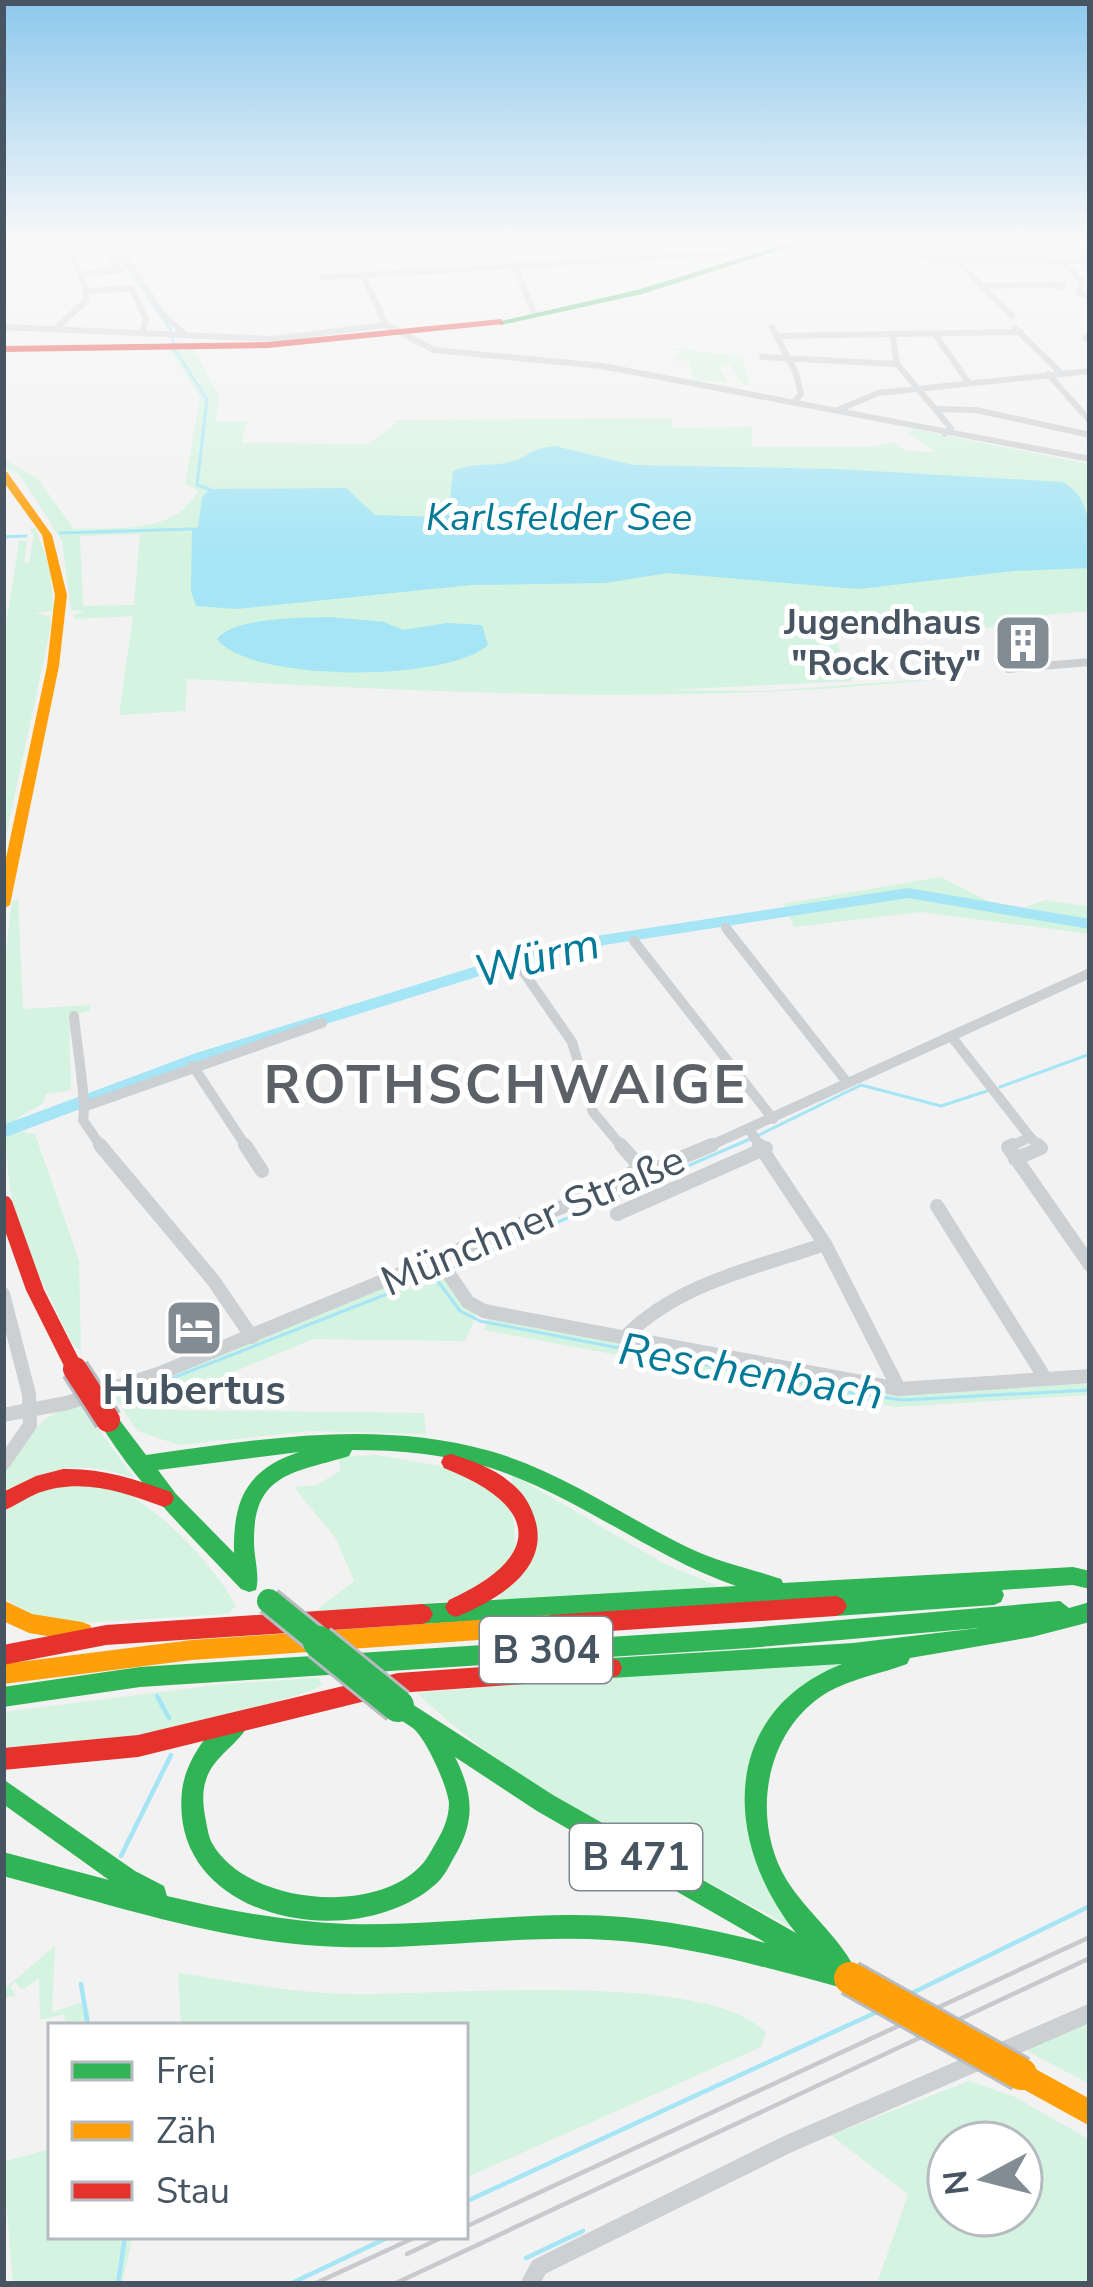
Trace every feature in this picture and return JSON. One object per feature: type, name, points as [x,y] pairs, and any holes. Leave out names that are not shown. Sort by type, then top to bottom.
[{"type":"main road","points":[[3,349],[85,345]]},
{"type":"main road","points":[[3,474],[24,497],[47,536],[61,595],[53,666],[3,905]]},
{"type":"main road","name":"B 471","points":[[3,1202],[35,1290],[75,1369],[108,1420],[169,1500],[269,1601],[398,1706],[564,1814],[1090,2113]]},
{"type":"main road","points":[[140,1464],[311,1438],[431,1443],[486,1456],[542,1479],[701,1570],[754,1584],[822,1592]]},
{"type":"main road","points":[[248,1582],[239,1546],[242,1511],[252,1492],[276,1470],[316,1453],[346,1450],[432,1457],[497,1478],[515,1496],[526,1519],[527,1541],[523,1560],[496,1592],[474,1603],[429,1613]]},
{"type":"main road","points":[[3,1502],[34,1482],[74,1472],[116,1478],[169,1500]]},
{"type":"main road","points":[[3,1641],[1073,1576],[1090,1582]]},
{"type":"main road","name":"B 304","points":[[3,1674],[150,1653],[746,1616],[1090,1582]]},
{"type":"main road","points":[[3,1610],[29,1623],[95,1637]]},
{"type":"main road","points":[[3,1759],[102,1752],[350,1691],[431,1679],[944,1643],[1038,1628],[1090,1610]]},
{"type":"main road","name":"B 304","points":[[3,1697],[157,1675],[748,1638],[1090,1610]]},
{"type":"main road","points":[[3,1654],[95,1637]]},
{"type":"main road","points":[[850,1978],[782,1894],[766,1865],[754,1808],[761,1757],[788,1711],[828,1680],[944,1643]]},
{"type":"main road","points":[[242,1719],[211,1750],[194,1779],[188,1811],[194,1845],[203,1862],[231,1886],[263,1898],[340,1910],[404,1898],[430,1880],[452,1849],[459,1794],[428,1726]]},
{"type":"main road","points":[[3,1790],[127,1879],[191,1913]]},
{"type":"main road","points":[[3,1864],[256,1928],[346,1936],[504,1929],[642,1930],[737,1948],[850,1978]]},
{"type":"street","points":[[424,345],[434,350],[602,366],[1088,460],[1090,437],[976,410],[937,409]]},
{"type":"street","points":[[780,345],[801,394],[795,401]]},
{"type":"street","points":[[893,345],[897,364],[951,428],[945,434]]},
{"type":"street","points":[[942,345],[968,382]]},
{"type":"street","points":[[1033,345],[1061,373]]},
{"type":"street","points":[[762,358],[897,364]]},
{"type":"street","points":[[837,410],[856,399],[918,387],[1090,370]]},
{"type":"street","points":[[1048,374],[1090,421]]},
{"type":"street","points":[[1008,669],[1090,662]]},
{"type":"street","points":[[726,928],[846,1081]]},
{"type":"street","points":[[634,941],[773,1119]]},
{"type":"street","points":[[518,964],[572,1042],[593,1112],[640,1167],[606,1192]]},
{"type":"street","name":"Münchner Straße","points":[[3,1415],[158,1374],[440,1261],[749,1130],[846,1081],[1090,973]]},
{"type":"street","points":[[74,1016],[83,1120],[100,1148],[177,1235],[252,1336]]},
{"type":"street","points":[[84,1101],[322,1023]]},
{"type":"street","points":[[951,1036],[1040,1148],[1016,1159],[1090,1265]]},
{"type":"street","points":[[193,1066],[262,1171]]},
{"type":"street","points":[[749,1130],[766,1148],[825,1244],[898,1389]]},
{"type":"street","name":"Münchner Straße","points":[[616,1214],[766,1148]]},
{"type":"street","points":[[937,1206],[1045,1378]]},
{"type":"street","points":[[625,1337],[641,1316],[686,1295],[825,1244]]},
{"type":"street","points":[[440,1261],[468,1302],[484,1311],[898,1389],[1090,1376]]},
{"type":"street","points":[[3,1294],[30,1411],[30,1425],[3,1464]]},
{"type":"street","points":[[531,2280],[539,2267],[788,2144],[1090,2013]]},
{"type":"green space","points":[[665,347],[742,357],[750,386],[743,384],[729,363],[719,367],[727,382],[695,380],[688,361],[671,361],[682,352]]},
{"type":"green space","points":[[169,349],[193,349],[219,395],[216,421],[252,421],[245,425],[242,443],[368,444],[398,422],[386,420],[671,418],[673,428],[752,427],[752,447],[870,447],[895,442],[907,451],[936,452],[908,433],[912,429],[1090,464],[1090,611],[1043,615],[1049,625],[833,634],[853,681],[665,690],[767,691],[1010,673],[810,690],[631,695],[187,679],[185,711],[119,715],[133,616],[75,619],[74,615],[85,611],[71,610],[62,541],[19,474],[3,467],[3,459],[37,478],[74,529],[160,522],[188,505],[198,490],[185,484],[200,397]],"holes":[[[140,534],[134,605],[83,606],[80,536]]]},
{"type":"green space","points":[[36,528],[50,570],[54,611],[34,613],[50,616],[51,626],[3,850],[3,646],[19,541],[27,541],[24,563],[29,563],[34,536],[30,529]]},
{"type":"green space","points":[[940,877],[988,901],[1037,911],[1025,907],[1046,900],[1090,907],[1090,934],[921,912],[794,927],[783,904]]},
{"type":"green space","points":[[18,898],[23,1009],[91,1005],[89,1011],[69,1015],[71,1090],[46,1094],[42,1104],[16,1119],[18,1131],[35,1134],[79,1261],[81,1351],[72,1343],[40,1276],[13,1207],[4,1098],[4,1012],[8,933],[12,902]]},
{"type":"green space","points":[[437,1264],[477,1313],[465,1341],[313,1339],[153,1410],[424,1413],[426,1434],[311,1431],[179,1445],[137,1431],[114,1395]]},
{"type":"green space","points":[[489,1316],[942,1391],[1090,1383],[1090,1395],[896,1407],[484,1330]]},
{"type":"green space","points":[[81,1405],[134,1478],[67,1468],[3,1491],[3,1473],[35,1430],[52,1415]]},
{"type":"green space","points":[[378,1455],[470,1471],[511,1498],[517,1559],[472,1599],[313,1613],[354,1581],[337,1540],[294,1487],[317,1485],[341,1470],[339,1461],[328,1457]]},
{"type":"green space","points":[[510,1473],[663,1563],[720,1587],[494,1603],[526,1562]]},
{"type":"green space","points":[[105,1480],[162,1518],[196,1551],[236,1606],[228,1614],[83,1623],[30,1617],[3,1596],[3,1513],[42,1484]]},
{"type":"green space","points":[[883,1653],[823,1675],[750,1769],[794,1929],[548,1792],[457,1728],[417,1693]]},
{"type":"green space","points":[[319,1678],[322,1685],[310,1691],[206,1722],[84,1744],[3,1748],[3,1712],[224,1684]]},
{"type":"green space","points":[[55,1946],[52,2012],[87,2001],[91,2023],[66,2023],[64,2014],[40,2020],[39,1978],[22,1990],[15,1982],[10,1987],[16,1995],[3,1999],[3,1990]]},
{"type":"green space","points":[[178,1973],[329,1993],[632,1993],[689,2000],[735,2013],[766,2033],[761,2047],[468,2177],[468,2023],[181,2023]]},
{"type":"green space","points":[[1090,2022],[1090,2084],[1025,2050]]},
{"type":"green space","points":[[969,2081],[1015,2097],[1090,2140],[1090,2284],[877,2284],[908,2194],[831,2135]]},
{"type":"green space","points":[[48,2150],[48,2239],[132,2239],[122,2284],[13,2284],[3,2162]]},
{"type":"water","name":"Karlsfelder See","points":[[555,446],[633,465],[837,469],[1062,482],[1084,507],[1090,568],[1014,571],[858,589],[668,573],[605,583],[471,585],[237,609],[196,606],[191,591],[192,529],[198,527],[202,498],[209,489],[346,488],[375,515],[442,517],[450,502],[453,471],[511,462]]},
{"type":"water","points":[[331,617],[384,622],[403,630],[447,623],[482,625],[488,645],[433,666],[350,672],[268,664],[236,653],[217,639],[253,623]]},
{"type":"waterway","points":[[174,345],[207,399],[197,485],[209,489]]},
{"type":"waterway","points":[[60,533],[192,529]]},
{"type":"waterway","points":[[3,537],[26,536]]},
{"type":"waterway","name":"Würm","points":[[3,1132],[202,1057],[551,948],[908,893],[1090,924]]},
{"type":"waterway","points":[[1000,1087],[1090,1054]]},
{"type":"waterway","points":[[759,1135],[861,1085],[941,1106],[987,1091]]},
{"type":"waterway","points":[[452,1268],[750,1139]]},
{"type":"waterway","points":[[124,1397],[438,1274]]},
{"type":"waterway","name":"Reschenbach","points":[[434,1276],[460,1311],[480,1321],[852,1393],[903,1400],[1090,1390]]},
{"type":"waterway","points":[[157,1696],[169,1718]]},
{"type":"waterway","points":[[121,1856],[171,1755]]},
{"type":"waterway","points":[[908,1995],[1090,1906]]},
{"type":"waterway","points":[[81,1984],[88,2023]]},
{"type":"waterway","points":[[468,2201],[879,2011]]},
{"type":"waterway","points":[[526,2258],[583,2231]]},
{"type":"waterway","points":[[118,2284],[125,2239]]},
{"type":"waterway","points":[[290,2284],[385,2239]]},
{"type":"railway","points":[[468,2226],[1090,1937]]},
{"type":"railway","points":[[394,2284],[1090,1958]]},
{"type":"railway","points":[[314,2284],[412,2239]]},
{"type":"railway","points":[[407,2254],[439,2239]]},
{"type":"traffic: fast","points":[[108,1420],[169,1500],[249,1583]]},
{"type":"traffic: fast","points":[[139,1464],[343,1441],[442,1448],[492,1460],[543,1480],[683,1555],[742,1579],[774,1586]]},
{"type":"traffic: fast","points":[[248,1582],[244,1526],[256,1488],[288,1464],[342,1450]]},
{"type":"traffic: fast","points":[[422,1614],[1073,1576],[1090,1580]]},
{"type":"traffic: fast","points":[[836,1606],[994,1595]]},
{"type":"traffic: fast","points":[[269,1601],[398,1706]]},
{"type":"traffic: fast","points":[[3,1697],[140,1677],[749,1638],[1060,1611]]},
{"type":"traffic: fast","points":[[611,1668],[913,1647],[973,1639],[1090,1612]]},
{"type":"traffic: fast","points":[[842,1969],[774,1881],[758,1833],[757,1782],[772,1735],[805,1695],[838,1676],[899,1657]]},
{"type":"traffic: fast","points":[[398,1706],[545,1803],[824,1963]]},
{"type":"traffic: fast","points":[[239,1722],[206,1757],[195,1779],[192,1807],[200,1847],[225,1877],[262,1898],[307,1908],[353,1908],[396,1896],[431,1873],[452,1838],[460,1802],[427,1727]]},
{"type":"traffic: fast","points":[[3,1790],[127,1879],[156,1894]]},
{"type":"traffic: fast","points":[[3,1864],[172,1909],[300,1933],[381,1936],[570,1927],[645,1931],[697,1939],[850,1978]]},
{"type":"traffic: slow","points":[[3,474],[47,535],[61,595],[53,666],[3,905]]},
{"type":"traffic: slow","points":[[3,1610],[29,1623],[82,1632]]},
{"type":"traffic: slow","points":[[3,1674],[192,1650],[550,1625]]},
{"type":"traffic: slow","points":[[850,1978],[1021,2074]]},
{"type":"traffic: slow","points":[[1021,2074],[1090,2113]]},
{"type":"traffic: jam","points":[[3,349],[271,345]]},
{"type":"traffic: jam","points":[[3,1201],[35,1290],[75,1369]]},
{"type":"traffic: jam","points":[[75,1369],[108,1420]]},
{"type":"traffic: jam","points":[[451,1462],[484,1475],[508,1492],[523,1511],[528,1532],[524,1554],[511,1574],[488,1592],[456,1607]]},
{"type":"traffic: jam","points":[[3,1502],[43,1482],[82,1477],[164,1498]]},
{"type":"traffic: jam","points":[[550,1625],[836,1606]]},
{"type":"traffic: jam","points":[[3,1655],[106,1635],[422,1614]]},
{"type":"traffic: jam","points":[[3,1759],[138,1746],[398,1683],[611,1668]]},
{"type":"place","name":"Jugendhaus \"Rock City\"","points":[[1023,643]]},
{"type":"place","name":"Hubertus","points":[[194,1328]]},
{"type":"district","name":"ROTHSCHWAIGE","points":[[506,1085]]}]
